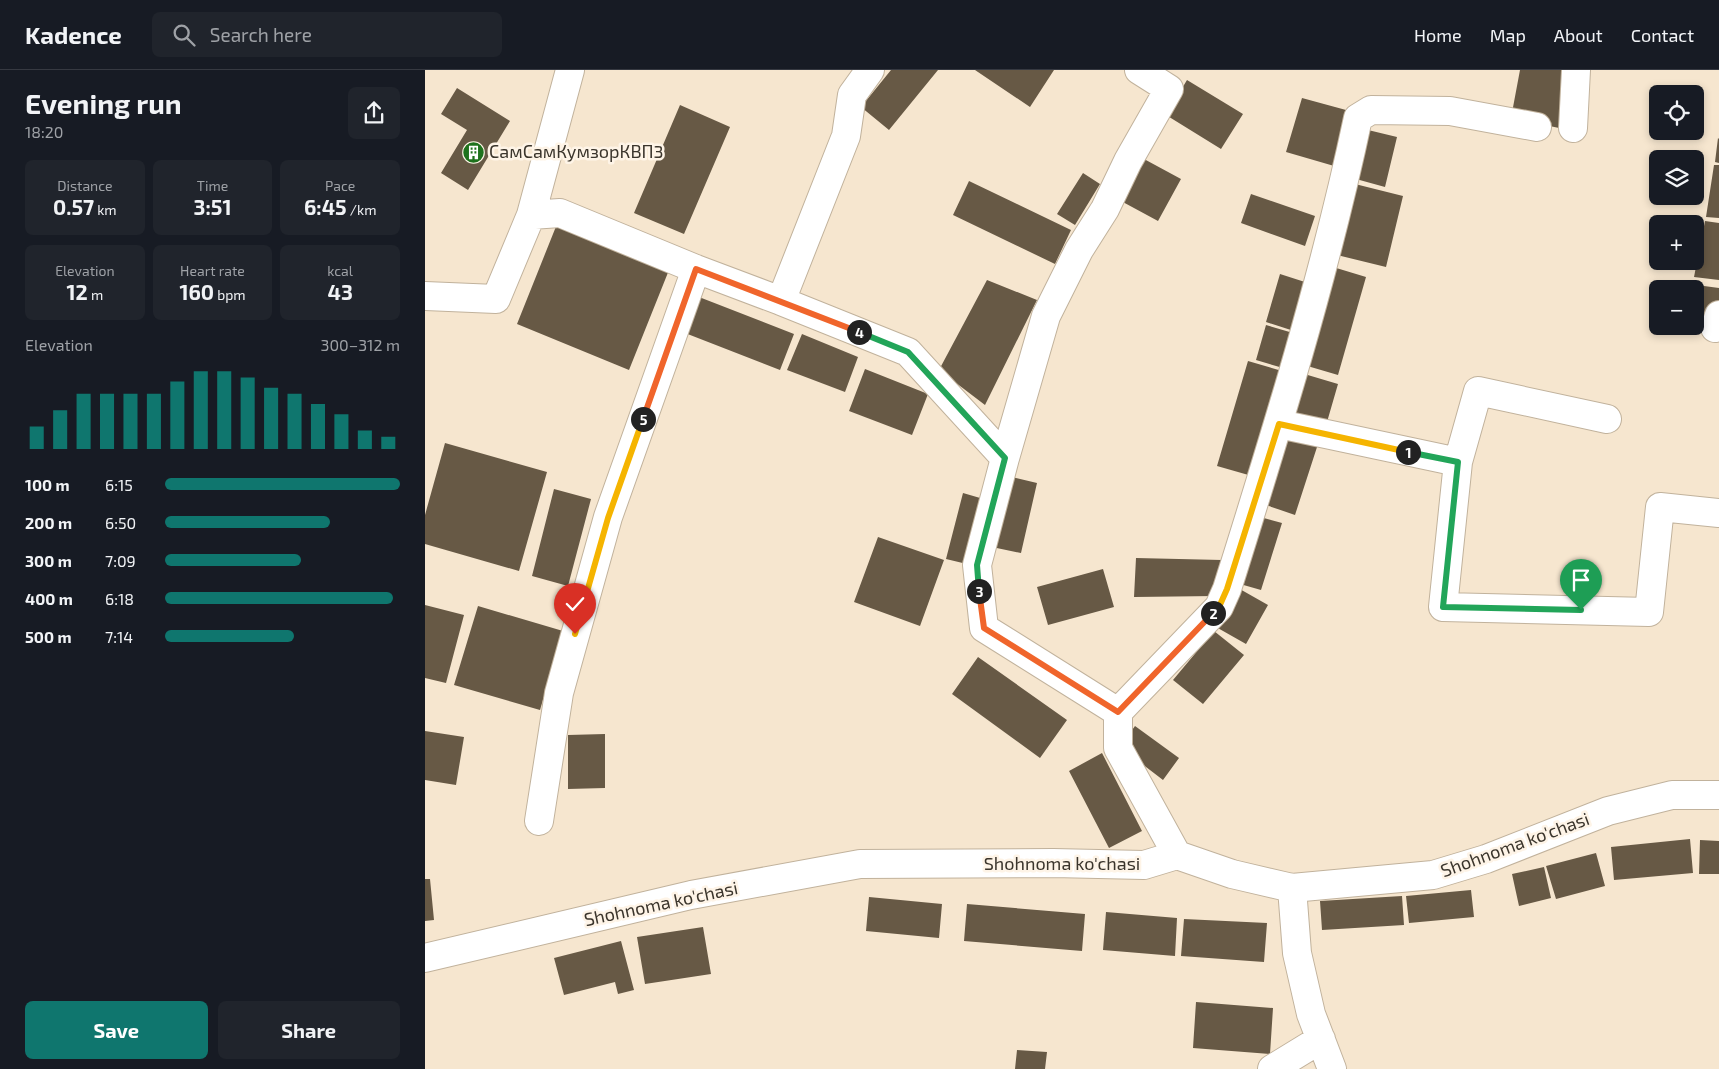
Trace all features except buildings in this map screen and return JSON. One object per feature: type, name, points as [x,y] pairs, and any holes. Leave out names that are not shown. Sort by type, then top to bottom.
[{"type":"street","points":[[425,296],[496,300],[531,215],[570,70]]},
{"type":"street","points":[[781,301],[846,136],[851,96],[870,70]]},
{"type":"street","points":[[1118,712],[984,628],[977,565],[1005,458],[1046,316],[1079,250],[1105,209],[1128,161],[1169,89],[1139,70]]},
{"type":"street","points":[[1573,128],[1577,70]]},
{"type":"street","points":[[1177,855],[1118,748],[1118,712],[1219,607],[1227,589],[1279,424],[1328,250],[1359,118],[1371,110],[1450,111],[1537,127]]},
{"type":"street","points":[[531,215],[560,213],[696,269],[908,352],[1005,458]]},
{"type":"street","points":[[539,821],[559,693],[603,536],[696,269]]},
{"type":"street","points":[[1607,419],[1478,391],[1458,462],[1443,607],[1649,612],[1660,507],[1719,513]]},
{"type":"street","points":[[1279,424],[1458,462]]},
{"type":"street","name":"Shohnoma ko'chasi","points":[[425,958],[691,895],[860,864],[1144,865],[1177,855],[1232,874],[1292,888],[1433,875],[1486,859],[1608,811],[1672,795],[1719,795]]},
{"type":"street","points":[[1292,888],[1297,953],[1311,1014],[1332,1069]]},
{"type":"street","points":[[1271,1069],[1321,1039]]},
{"type":"place","name":"СамСамКумзорКВП3","points":[[473,152]]},
{"type":"route","points":[[575,634],[608,518],[696,269],[908,352],[1005,458],[977,565],[984,628],[1118,712],[1219,607],[1227,589],[1279,424],[1458,462],[1443,607],[1581,610]]}]
